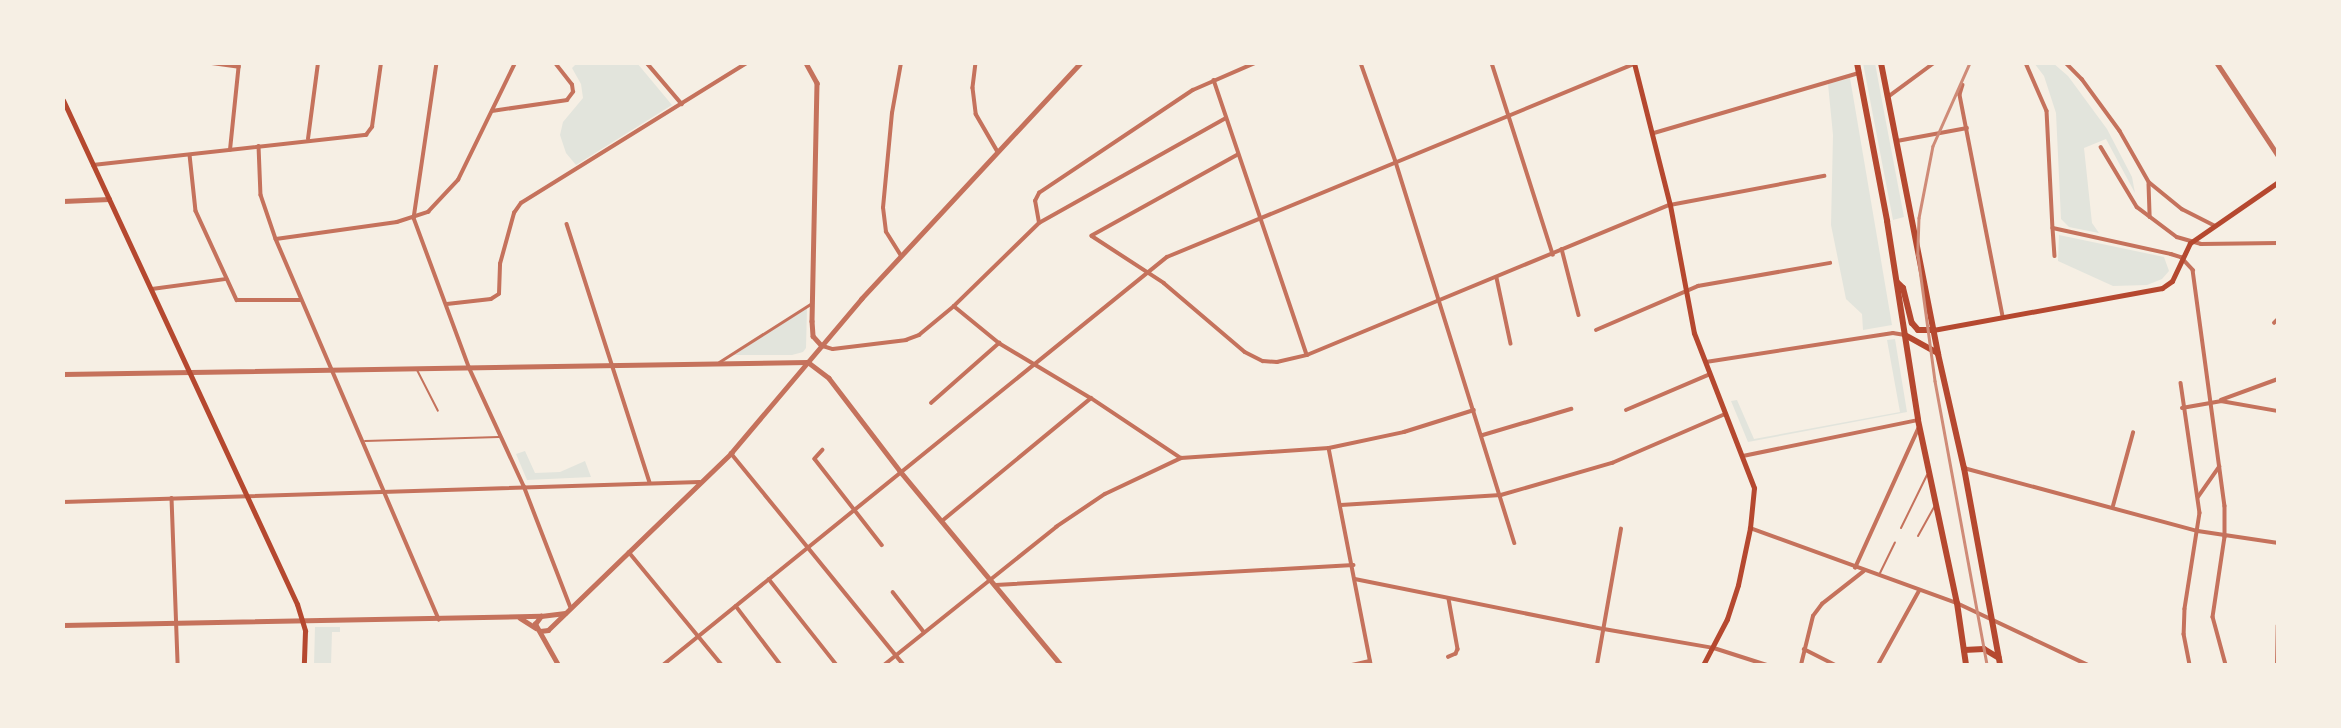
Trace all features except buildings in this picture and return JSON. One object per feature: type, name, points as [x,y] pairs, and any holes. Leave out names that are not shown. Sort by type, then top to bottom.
[{"type":"main road","points":[[1635,63],[1654,133],[1703,363],[1754,488],[1750,528],[1738,585],[1714,648],[1703,665]]},
{"type":"main road","points":[[1857,63],[1897,281],[1919,424],[1957,603],[1966,665]]},
{"type":"main road","points":[[1881,63],[1938,355],[1964,468],[1999,662]]},
{"type":"main road","points":[[63,100],[304,621],[304,665]]},
{"type":"main road","points":[[1897,281],[1903,288],[1912,323],[1918,330],[2003,319],[2162,288],[2172,281],[2181,257],[2190,243],[2278,182]]},
{"type":"main road","points":[[1905,335],[1920,341],[1938,355]]},
{"type":"main road","points":[[1964,650],[1984,649],[1999,662]]},
{"type":"street","points":[[212,63],[239,65],[230,150]]},
{"type":"street","points":[[308,139],[318,63]]},
{"type":"street","points":[[93,165],[308,139],[366,135],[372,127],[381,63]]},
{"type":"street","points":[[437,63],[414,218],[469,367],[524,486],[568,611]]},
{"type":"street","points":[[276,239],[414,218],[439,203],[458,180],[515,63]]},
{"type":"street","points":[[492,111],[561,103],[570,98],[572,85],[555,63]]},
{"type":"street","points":[[647,63],[682,104]]},
{"type":"street","points":[[447,304],[491,299],[499,294],[500,264],[514,213],[521,203],[747,63]]},
{"type":"street","points":[[806,63],[817,83],[813,336],[821,346],[833,349],[906,340],[924,332],[1039,223],[1226,118]]},
{"type":"street","points":[[901,63],[892,113],[883,208],[886,232],[901,256]]},
{"type":"street","points":[[976,63],[973,88],[976,114],[998,152]]},
{"type":"street","points":[[519,618],[538,630],[549,629],[731,453],[901,256],[1080,63]]},
{"type":"street","points":[[1039,223],[1035,198],[1039,193],[1175,102],[1214,80],[1255,63]]},
{"type":"street","points":[[1361,63],[1396,162],[1515,543]]},
{"type":"street","points":[[1492,63],[1553,254]]},
{"type":"street","points":[[663,665],[1147,271],[1176,252],[1635,63]]},
{"type":"street","points":[[1887,97],[1934,63]]},
{"type":"street","points":[[2026,63],[2047,111],[2055,256]]},
{"type":"street","points":[[2066,63],[2082,79],[2120,131],[2149,183],[2182,209],[2214,225]]},
{"type":"street","points":[[2217,63],[2278,155]]},
{"type":"street","points":[[1654,133],[1859,73]]},
{"type":"street","points":[[1214,80],[1307,355]]},
{"type":"street","points":[[1963,85],[1961,95],[2003,319]]},
{"type":"street","points":[[1896,141],[1967,128]]},
{"type":"street","points":[[259,146],[261,195],[276,239],[439,620]]},
{"type":"street","points":[[2101,146],[2137,207],[2177,237],[2190,243],[2278,243]]},
{"type":"street","points":[[190,155],[196,211],[239,302],[302,300]]},
{"type":"street","points":[[1238,155],[1092,234],[1095,240],[1147,271],[1227,340],[1255,358],[1277,362],[1307,355],[1670,205],[1824,176]]},
{"type":"street","points":[[2149,183],[2150,217]]},
{"type":"street","points":[[63,201],[109,199]]},
{"type":"street","points":[[567,224],[650,483]]},
{"type":"street","points":[[2053,228],[2181,257],[2193,270],[2220,465],[2225,537],[2213,617],[2226,665]]},
{"type":"street","points":[[1562,249],[1578,315]]},
{"type":"street","points":[[1595,330],[1686,290],[1830,263]]},
{"type":"street","points":[[1497,278],[1511,344]]},
{"type":"street","points":[[150,289],[226,279]]},
{"type":"street","points":[[719,362],[812,303]]},
{"type":"street","points":[[954,306],[999,343],[1091,398],[1181,458]]},
{"type":"street","points":[[1703,363],[1893,333],[1905,335]]},
{"type":"street","points":[[930,403],[999,343]]},
{"type":"street","points":[[63,374],[611,363],[808,362],[829,378],[900,471],[1061,665]]},
{"type":"street","points":[[1626,410],[1708,375]]},
{"type":"street","points":[[2182,408],[2221,401],[2278,379]]},
{"type":"street","points":[[2181,383],[2182,408],[2198,497],[2198,531],[2185,609],[2184,634],[2190,665]]},
{"type":"street","points":[[942,521],[1091,398]]},
{"type":"street","points":[[2221,401],[2278,411]]},
{"type":"street","points":[[1483,435],[1572,409]]},
{"type":"street","points":[[884,665],[1056,527],[1105,494],[1181,458],[1329,448],[1404,432],[1474,410]]},
{"type":"street","points":[[1341,505],[1501,495],[1612,463],[1723,415]]},
{"type":"street","points":[[1743,456],[1919,424]]},
{"type":"street","points":[[1854,568],[1919,424]]},
{"type":"street","points":[[2113,507],[2133,433]]},
{"type":"street","points":[[1329,448],[1371,663],[1352,665]]},
{"type":"street","points":[[823,450],[815,458],[881,545]]},
{"type":"street","points":[[731,453],[904,665]]},
{"type":"street","points":[[2198,497],[2220,465]]},
{"type":"street","points":[[1964,468],[2198,531],[2278,543]]},
{"type":"street","points":[[63,502],[700,482]]},
{"type":"street","points":[[172,498],[178,665]]},
{"type":"street","points":[[1750,528],[1854,568],[1957,603],[2088,665]]},
{"type":"street","points":[[1597,665],[1621,529]]},
{"type":"street","points":[[628,551],[722,665]]},
{"type":"street","points":[[996,585],[1353,565]]},
{"type":"street","points":[[1801,665],[1813,616],[1822,604],[1864,571]]},
{"type":"street","points":[[768,579],[837,665]]},
{"type":"street","points":[[1355,579],[1604,629],[1714,648],[1767,665]]},
{"type":"street","points":[[1878,665],[1920,590]]},
{"type":"street","points":[[893,592],[924,632]]},
{"type":"street","points":[[1449,599],[1458,649],[1456,654],[1449,657]]},
{"type":"street","points":[[735,606],[781,665]]},
{"type":"street","points":[[63,625],[519,618],[568,611]]},
{"type":"street","points":[[543,616],[551,622],[548,649]]},
{"type":"street","points":[[543,616],[535,621],[558,665]]},
{"type":"street","points":[[2277,665],[2278,626]]},
{"type":"street","points":[[1804,649],[1836,665]]},
{"type":"lane","points":[[416,368],[438,411]]},
{"type":"lane","points":[[364,441],[502,437]]},
{"type":"lane","points":[[1901,528],[1929,471]]},
{"type":"lane","points":[[1918,536],[1936,503]]},
{"type":"lane","points":[[1878,576],[1895,542]]},
{"type":"shaded area","points":[[577,63],[637,63],[672,105],[576,165],[566,153],[560,135],[563,122],[583,98],[581,84],[572,68]]},
{"type":"shaded area","points":[[1863,63],[1875,63],[1904,217],[1893,220]]},
{"type":"shaded area","points":[[2034,63],[2053,63],[2068,76],[2107,129],[2132,177],[2135,193],[2106,139],[2084,148],[2092,223],[2099,233],[2069,227],[2061,219],[2056,113],[2044,76]]},
{"type":"shaded area","points":[[1850,78],[1892,325],[1863,330],[1862,314],[1846,299],[1831,225],[1833,135],[1828,84]]},
{"type":"shaded area","points":[[2059,235],[2164,257],[2169,271],[2162,279],[2147,285],[2113,286],[2058,261]]},
{"type":"shaded area","points":[[807,308],[806,348],[803,352],[792,355],[734,355]]},
{"type":"shaded area","points":[[1895,339],[1907,412],[1748,442],[1731,401],[1737,400],[1754,439],[1900,412],[1887,340]]},
{"type":"shaded area","points":[[525,451],[535,473],[560,472],[585,461],[591,477],[527,480],[516,454]]},
{"type":"shaded area","points":[[315,627],[340,627],[340,632],[332,632],[331,665],[314,665]]},
{"type":"railway","points":[[1970,63],[1933,146],[1919,218],[1918,255],[1935,381],[1987,665]]}]
